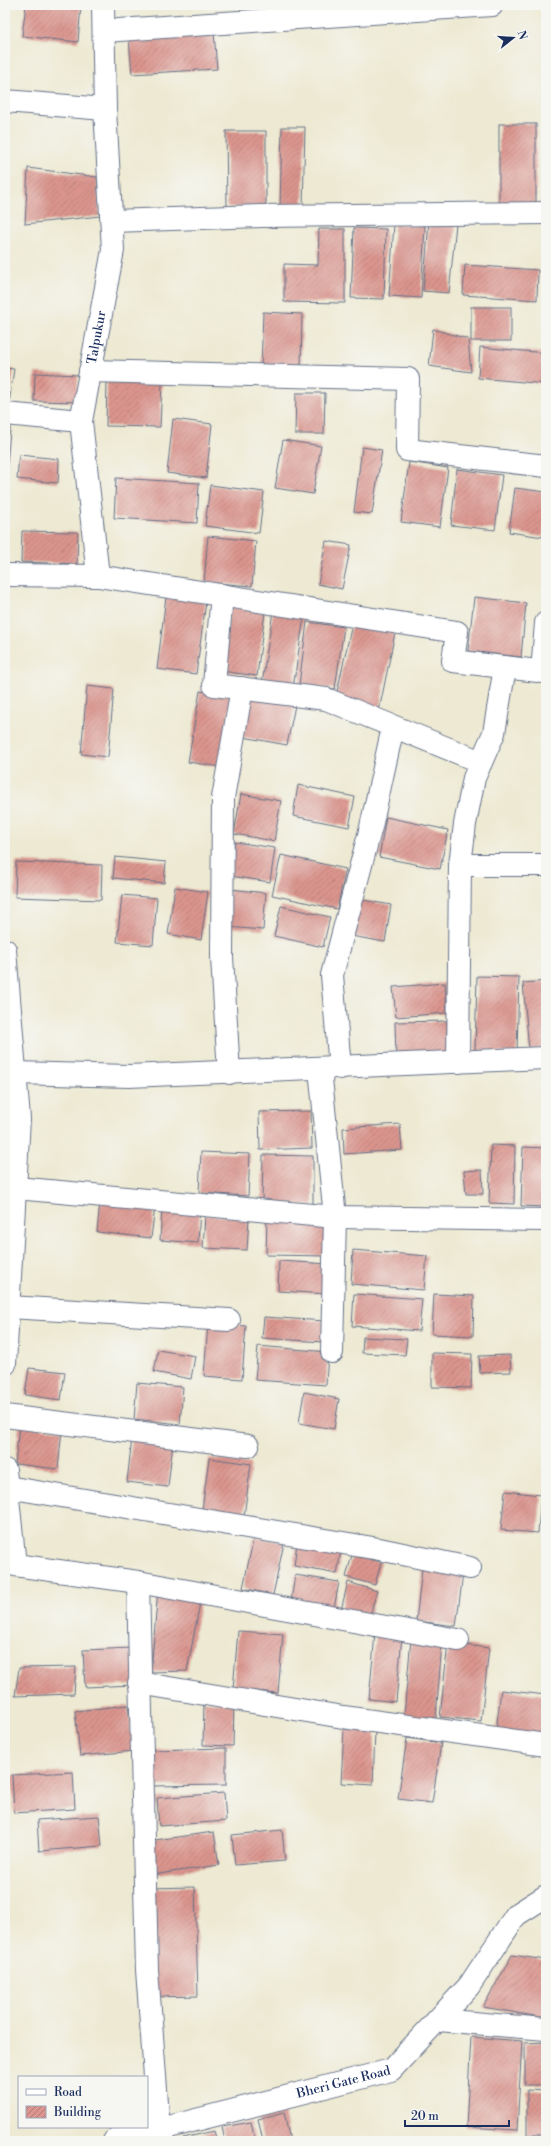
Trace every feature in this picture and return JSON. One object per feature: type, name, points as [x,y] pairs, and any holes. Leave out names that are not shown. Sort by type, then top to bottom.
[{"type":"street","name":"Talpukur","points":[[98,576],[81,421],[113,250],[105,108],[103,5]]},
{"type":"street","points":[[104,31],[492,5]]},
{"type":"street","points":[[5,101],[105,108]]},
{"type":"street","points":[[112,222],[261,216],[546,213]]},
{"type":"street","points":[[90,371],[408,380],[407,450],[546,466]]},
{"type":"street","points":[[5,414],[81,421]]},
{"type":"street","points":[[5,575],[98,576],[457,632],[453,661],[544,672],[546,623]]},
{"type":"street","points":[[222,595],[214,685],[326,699],[393,728],[481,762]]},
{"type":"street","points":[[458,1062],[460,865],[465,824],[474,778],[494,733],[504,667]]},
{"type":"street","points":[[229,1072],[222,957],[223,798],[242,688]]},
{"type":"street","points":[[332,1352],[335,1217],[330,1068],[332,975],[371,827],[393,728]]},
{"type":"street","points":[[460,865],[546,865]]},
{"type":"street","points":[[5,950],[19,1119],[16,1188],[8,1266],[9,1307],[5,1364]]},
{"type":"street","points":[[15,1073],[129,1076],[546,1058]]},
{"type":"street","points":[[16,1188],[335,1217],[546,1220]]},
{"type":"street","points":[[9,1307],[228,1320]]},
{"type":"street","points":[[5,1416],[248,1446]]},
{"type":"street","points":[[458,1640],[138,1582],[15,1565],[6,1479],[379,1549],[470,1568]]},
{"type":"street","points":[[138,1582],[139,1683],[147,1970],[161,2135]]},
{"type":"street","points":[[139,1683],[343,1717],[546,1745]]},
{"type":"street","name":"Bheri Gate Road","points":[[114,2141],[161,2135],[391,2070],[470,1986],[516,1915],[546,1896]]},
{"type":"street","points":[[438,2020],[546,2030]]},
{"type":"building","points":[[26,5],[81,5],[78,42],[22,36]]},
{"type":"building","points":[[261,5],[280,5],[281,6],[261,8]]},
{"type":"building","points":[[214,32],[217,69],[132,74],[129,38]]},
{"type":"building","points":[[499,124],[536,124],[536,207],[499,207]]},
{"type":"building","points":[[282,127],[305,127],[303,208],[280,207]]},
{"type":"building","points":[[226,131],[266,131],[266,207],[227,207]]},
{"type":"building","points":[[28,168],[97,177],[100,216],[25,224]]},
{"type":"building","points":[[545,181],[546,203],[543,203]]},
{"type":"building","points":[[429,222],[456,224],[449,293],[423,291]]},
{"type":"building","points":[[394,224],[425,226],[421,298],[389,296]]},
{"type":"building","points":[[354,228],[386,229],[384,299],[351,298]]},
{"type":"building","points":[[319,229],[345,229],[345,303],[284,302],[284,264],[318,265]]},
{"type":"building","points":[[465,265],[538,270],[537,300],[463,295]]},
{"type":"building","points":[[471,307],[511,307],[511,341],[471,341]]},
{"type":"building","points":[[263,312],[302,314],[301,370],[261,369]]},
{"type":"building","points":[[433,329],[468,339],[471,372],[429,366]]},
{"type":"building","points":[[480,347],[546,353],[546,384],[478,378]]},
{"type":"building","points":[[5,368],[14,369],[9,403],[5,403]]},
{"type":"building","points":[[35,373],[78,375],[77,402],[34,401]]},
{"type":"building","points":[[107,381],[162,383],[160,427],[106,426]]},
{"type":"building","points":[[296,393],[325,393],[324,434],[295,434]]},
{"type":"building","points":[[173,419],[212,424],[206,478],[167,473]]},
{"type":"building","points":[[5,420],[11,420],[7,464],[5,464]]},
{"type":"building","points":[[283,440],[321,446],[313,494],[275,488]]},
{"type":"building","points":[[362,447],[382,450],[372,514],[354,512]]},
{"type":"building","points":[[19,455],[59,459],[58,483],[17,479]]},
{"type":"building","points":[[409,462],[448,468],[440,527],[401,522]]},
{"type":"building","points":[[457,469],[502,475],[495,530],[451,525]]},
{"type":"building","points":[[116,478],[199,483],[197,523],[114,518]]},
{"type":"building","points":[[210,485],[264,492],[259,533],[205,526]]},
{"type":"building","points":[[515,488],[546,492],[546,518],[543,537],[509,532]]},
{"type":"building","points":[[22,531],[78,532],[77,564],[21,562]]},
{"type":"building","points":[[208,536],[256,541],[252,586],[204,582]]},
{"type":"building","points":[[326,541],[351,545],[342,589],[318,584]]},
{"type":"building","points":[[166,597],[206,602],[196,674],[157,669]]},
{"type":"building","points":[[474,597],[526,603],[521,657],[468,651]]},
{"type":"building","points":[[230,607],[265,612],[257,676],[221,671]]},
{"type":"building","points":[[273,611],[304,617],[293,688],[262,684]]},
{"type":"building","points":[[307,622],[344,627],[335,689],[299,685]]},
{"type":"building","points":[[352,624],[395,633],[379,711],[335,701]]},
{"type":"building","points":[[87,686],[114,689],[108,757],[81,754]]},
{"type":"building","points":[[200,691],[232,696],[221,767],[188,762]]},
{"type":"building","points":[[252,695],[295,705],[287,745],[243,737]]},
{"type":"building","points":[[298,785],[355,797],[349,827],[293,816]]},
{"type":"building","points":[[241,794],[281,801],[274,841],[234,834]]},
{"type":"building","points":[[386,817],[448,830],[440,869],[379,857]]},
{"type":"building","points":[[235,842],[275,848],[270,882],[230,876]]},
{"type":"building","points":[[281,855],[346,869],[337,909],[272,895]]},
{"type":"building","points":[[115,857],[166,862],[164,883],[113,878]]},
{"type":"building","points":[[16,862],[102,865],[101,900],[15,897]]},
{"type":"building","points":[[175,887],[208,892],[201,940],[168,934]]},
{"type":"building","points":[[230,889],[266,893],[263,930],[227,927]]},
{"type":"building","points":[[122,895],[157,898],[153,945],[117,942]]},
{"type":"building","points":[[357,899],[391,905],[385,942],[351,936]]},
{"type":"building","points":[[281,906],[330,917],[323,947],[274,936]]},
{"type":"building","points":[[477,976],[519,977],[517,1053],[475,1052]]},
{"type":"building","points":[[546,981],[546,1048],[529,1050],[523,983]]},
{"type":"building","points":[[445,983],[447,1013],[396,1017],[393,987]]},
{"type":"building","points":[[447,1021],[448,1058],[396,1060],[395,1022]]},
{"type":"building","points":[[311,1111],[312,1148],[260,1150],[259,1112]]},
{"type":"building","points":[[400,1124],[402,1150],[344,1154],[343,1128]]},
{"type":"building","points":[[491,1145],[515,1146],[514,1204],[489,1203]]},
{"type":"building","points":[[523,1147],[546,1148],[546,1207],[521,1206]]},
{"type":"building","points":[[201,1152],[250,1154],[248,1196],[199,1193]]},
{"type":"building","points":[[263,1155],[313,1156],[313,1205],[262,1204]]},
{"type":"building","points":[[482,1170],[483,1194],[466,1194],[464,1171]]},
{"type":"building","points":[[100,1202],[155,1207],[151,1238],[97,1232]]},
{"type":"building","points":[[162,1208],[200,1210],[198,1243],[160,1240]]},
{"type":"building","points":[[205,1215],[249,1217],[247,1250],[203,1248]]},
{"type":"building","points":[[267,1218],[328,1219],[328,1256],[266,1255]]},
{"type":"building","points":[[353,1250],[427,1256],[424,1290],[351,1284]]},
{"type":"building","points":[[279,1261],[329,1264],[328,1294],[278,1291]]},
{"type":"building","points":[[354,1294],[422,1299],[419,1331],[352,1326]]},
{"type":"building","points":[[434,1294],[474,1296],[473,1336],[432,1334]]},
{"type":"building","points":[[264,1317],[325,1321],[323,1342],[262,1338]]},
{"type":"building","points":[[208,1323],[246,1326],[242,1379],[204,1376]]},
{"type":"building","points":[[363,1337],[407,1339],[405,1355],[362,1353]]},
{"type":"building","points":[[258,1346],[328,1352],[326,1385],[255,1380]]},
{"type":"building","points":[[158,1350],[195,1356],[191,1379],[154,1372]]},
{"type":"building","points":[[432,1353],[472,1354],[471,1388],[432,1387]]},
{"type":"building","points":[[510,1355],[511,1372],[480,1373],[479,1356]]},
{"type":"building","points":[[29,1368],[65,1372],[61,1400],[25,1395]]},
{"type":"building","points":[[137,1383],[183,1387],[180,1424],[134,1419]]},
{"type":"building","points":[[304,1392],[339,1399],[334,1429],[299,1423]]},
{"type":"building","points":[[19,1426],[62,1430],[58,1469],[15,1464]]},
{"type":"building","points":[[132,1438],[173,1442],[168,1487],[127,1482]]},
{"type":"building","points":[[209,1458],[251,1464],[244,1516],[202,1510]]},
{"type":"building","points":[[505,1491],[541,1495],[538,1533],[501,1530]]},
{"type":"building","points":[[254,1536],[284,1543],[273,1595],[243,1588]]},
{"type":"building","points":[[297,1543],[341,1551],[337,1574],[294,1566]]},
{"type":"building","points":[[352,1555],[381,1562],[375,1585],[346,1577]]},
{"type":"building","points":[[422,1569],[463,1574],[456,1626],[416,1621]]},
{"type":"building","points":[[295,1575],[339,1582],[333,1614],[290,1607]]},
{"type":"building","points":[[348,1582],[377,1591],[368,1622],[340,1614]]},
{"type":"building","points":[[158,1589],[201,1598],[187,1671],[151,1672]]},
{"type":"building","points":[[238,1631],[283,1634],[278,1693],[233,1689]]},
{"type":"building","points":[[375,1634],[402,1636],[396,1702],[369,1699]]},
{"type":"building","points":[[411,1639],[442,1642],[436,1718],[404,1715]]},
{"type":"building","points":[[448,1643],[489,1648],[481,1721],[440,1717]]},
{"type":"building","points":[[133,1648],[134,1685],[85,1687],[83,1650]]},
{"type":"building","points":[[76,1667],[74,1694],[15,1696],[19,1668]]},
{"type":"building","points":[[501,1690],[546,1695],[541,1737],[496,1731]]},
{"type":"building","points":[[204,1702],[234,1703],[233,1746],[203,1745]]},
{"type":"building","points":[[128,1705],[134,1751],[80,1756],[75,1711]]},
{"type":"building","points":[[344,1729],[375,1731],[373,1785],[341,1783]]},
{"type":"building","points":[[407,1738],[441,1743],[432,1803],[398,1799]]},
{"type":"building","points":[[226,1748],[226,1785],[151,1786],[150,1750]]},
{"type":"building","points":[[73,1772],[75,1809],[14,1813],[12,1775]]},
{"type":"building","points":[[224,1793],[226,1821],[159,1826],[157,1798]]},
{"type":"building","points":[[99,1816],[102,1846],[39,1851],[37,1820]]},
{"type":"building","points":[[282,1830],[285,1861],[235,1865],[232,1835]]},
{"type":"building","points":[[214,1832],[219,1865],[152,1875],[148,1841]]},
{"type":"building","points":[[195,1887],[198,1996],[152,1997],[149,1888]]},
{"type":"building","points":[[512,1955],[546,1960],[546,2018],[483,2007]]},
{"type":"building","points":[[471,2037],[522,2041],[517,2130],[466,2127]]},
{"type":"building","points":[[546,2042],[546,2085],[525,2085],[525,2043]]},
{"type":"building","points":[[527,2090],[546,2091],[546,2135],[527,2135]]},
{"type":"building","points":[[284,2112],[290,2141],[263,2141],[258,2119]]},
{"type":"building","points":[[251,2122],[255,2141],[225,2141],[222,2127]]},
{"type":"building","points":[[214,2131],[217,2141],[184,2141],[183,2138]]}]
